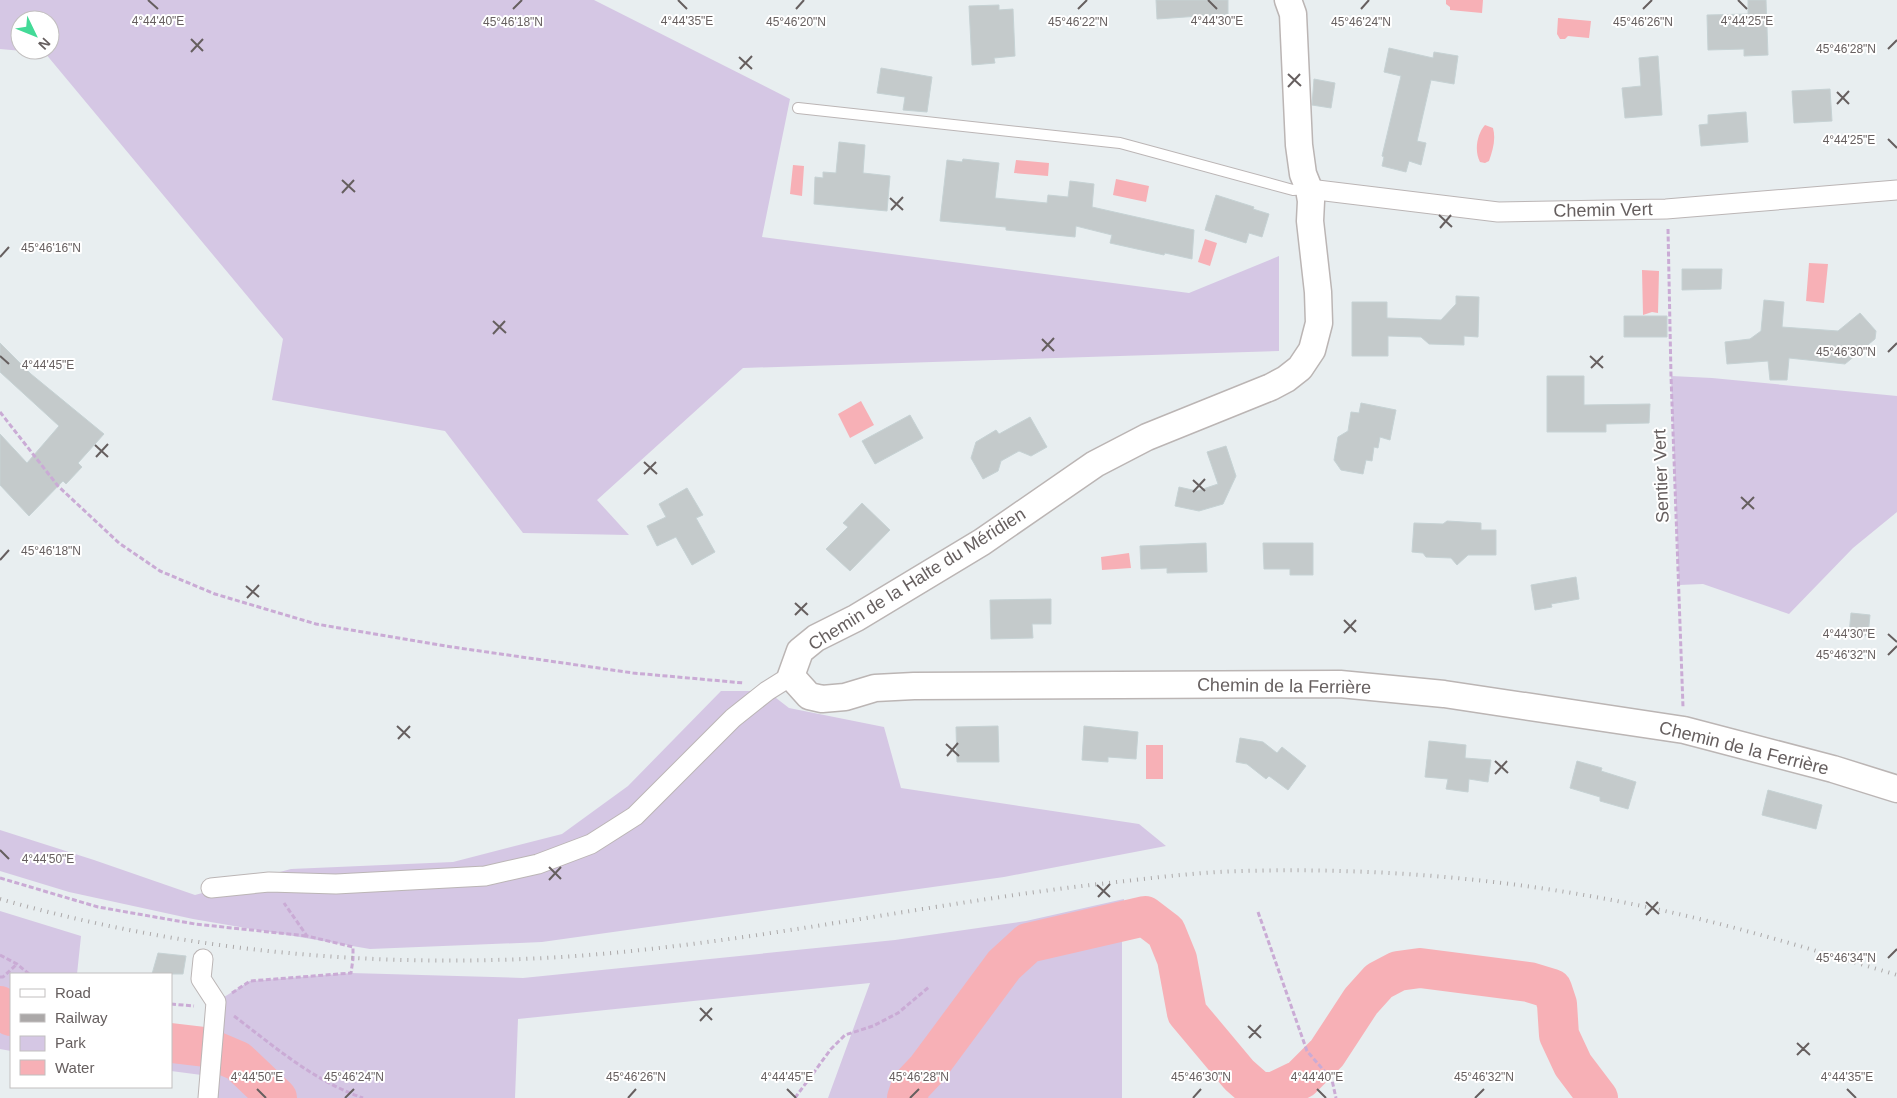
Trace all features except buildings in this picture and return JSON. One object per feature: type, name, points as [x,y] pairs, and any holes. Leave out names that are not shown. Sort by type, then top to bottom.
[{"type":"street","name":"Chemin de la Halte du Méridien","points":[[791,676],[800,651],[816,638],[856,618],[982,542],[1095,464],[1147,437],[1271,387],[1286,379],[1300,368],[1312,350],[1319,322],[1318,292],[1310,221],[1311,202],[1309,189],[1303,174],[1299,145],[1293,14],[1288,0]]},
{"type":"street","name":"Chemin Vert","points":[[1309,189],[1498,212],[1666,209],[1897,190]]},
{"type":"street","name":"Chemin de la Ferrière","points":[[791,676],[809,696],[822,699],[845,697],[875,688],[914,686],[1340,684],[1444,694],[1684,730],[1833,769],[1897,789]]},
{"type":"street","points":[[211,888],[269,882],[336,884],[485,876],[538,864],[592,844],[636,816],[733,718],[767,691],[791,676]]},
{"type":"street","points":[[203,960],[201,979],[216,1002],[208,1092]]},
{"type":"lane","points":[[798,108],[1120,143],[1292,190],[1309,189]]},
{"type":"path","name":"Sentier Vert","points":[[1668,224],[1671,376],[1684,730]]},
{"type":"path","points":[[0,412],[58,486],[119,543],[160,571],[215,594],[316,624],[452,647],[633,673],[742,683],[750,682]]},
{"type":"path","points":[[0,878],[98,907],[195,924],[307,936],[353,946],[351,973],[250,981],[216,1002],[308,1071],[339,1090],[363,1098]]},
{"type":"path","points":[[269,882],[307,936]]},
{"type":"path","points":[[1258,912],[1307,1051],[1332,1080],[1336,1098]]},
{"type":"path","points":[[0,955],[17,964],[28,973]]},
{"type":"path","points":[[0,976],[3,976],[17,964]]},
{"type":"path","points":[[795,1098],[831,1049],[845,1035],[873,1026],[898,1014],[929,987]]},
{"type":"green space","points":[[0,0],[594,0],[790,99],[762,237],[1189,293],[1279,256],[1279,351],[743,368],[597,500],[629,535],[523,533],[445,431],[272,400],[283,339],[51,60],[60,60],[60,10],[10,10],[10,50],[0,49]]},
{"type":"green space","points":[[1671,376],[1712,378],[1897,396],[1897,512],[1853,548],[1789,614],[1703,584],[1679,585]]},
{"type":"green space","points":[[721,691],[767,691],[789,708],[884,727],[901,788],[1139,824],[1166,846],[1004,877],[542,942],[370,949],[193,919],[69,892],[0,871],[0,830],[195,895],[291,869],[453,862],[562,834],[628,786]]},
{"type":"green space","points":[[1124,899],[1122,939],[1122,1098],[828,1098],[870,983],[518,1019],[515,1098],[216,1098],[217,1077],[172,1071],[172,1027],[208,1033],[216,1002],[250,981],[351,973],[523,978],[895,940],[1026,921]]},
{"type":"green space","points":[[0,911],[81,936],[77,973],[10,973],[10,1051],[0,1049]]},
{"type":"water","points":[[1446,0],[1483,0],[1482,13],[1450,10]]},
{"type":"water","points":[[1558,18],[1591,21],[1589,38],[1568,36],[1565,39],[1560,39],[1557,34]]},
{"type":"water","points":[[1485,125],[1493,128],[1494,144],[1489,161],[1485,163],[1480,162],[1478,158],[1477,143]]},
{"type":"water","points":[[1016,160],[1049,163],[1048,176],[1014,173]]},
{"type":"water","points":[[793,165],[804,166],[802,196],[790,194]]},
{"type":"water","points":[[1116,179],[1149,186],[1146,202],[1113,195]]},
{"type":"water","points":[[1205,239],[1217,243],[1210,266],[1198,262]]},
{"type":"water","points":[[1809,263],[1828,264],[1824,303],[1806,301]]},
{"type":"water","points":[[1642,270],[1659,271],[1658,313],[1652,312],[1643,315]]},
{"type":"water","points":[[861,401],[874,425],[850,438],[838,414]]},
{"type":"water","points":[[1129,553],[1131,568],[1102,570],[1101,557]]},
{"type":"water","points":[[1146,745],[1163,745],[1163,779],[1146,779]]},
{"type":"waterway","points":[[907,1098],[911,1086],[927,1069],[1004,965],[1028,943],[1145,916],[1166,932],[1177,959],[1187,1013],[1239,1075],[1256,1090],[1272,1093],[1301,1079],[1327,1053],[1361,1001],[1379,981],[1398,971],[1420,968],[1529,982],[1552,989],[1557,1004],[1559,1035],[1573,1065],[1598,1098]]},
{"type":"waterway","points":[[0,1006],[10,1015]]},
{"type":"waterway","points":[[172,1043],[205,1047],[238,1061],[277,1098]]},
{"type":"railway","points":[[0,899],[79,919],[160,936],[241,948],[322,956],[404,960],[486,960],[650,949],[765,934],[993,898],[1175,876],[1243,871],[1349,871],[1455,878],[1560,891],[1613,900],[1723,925],[1897,975]]}]
